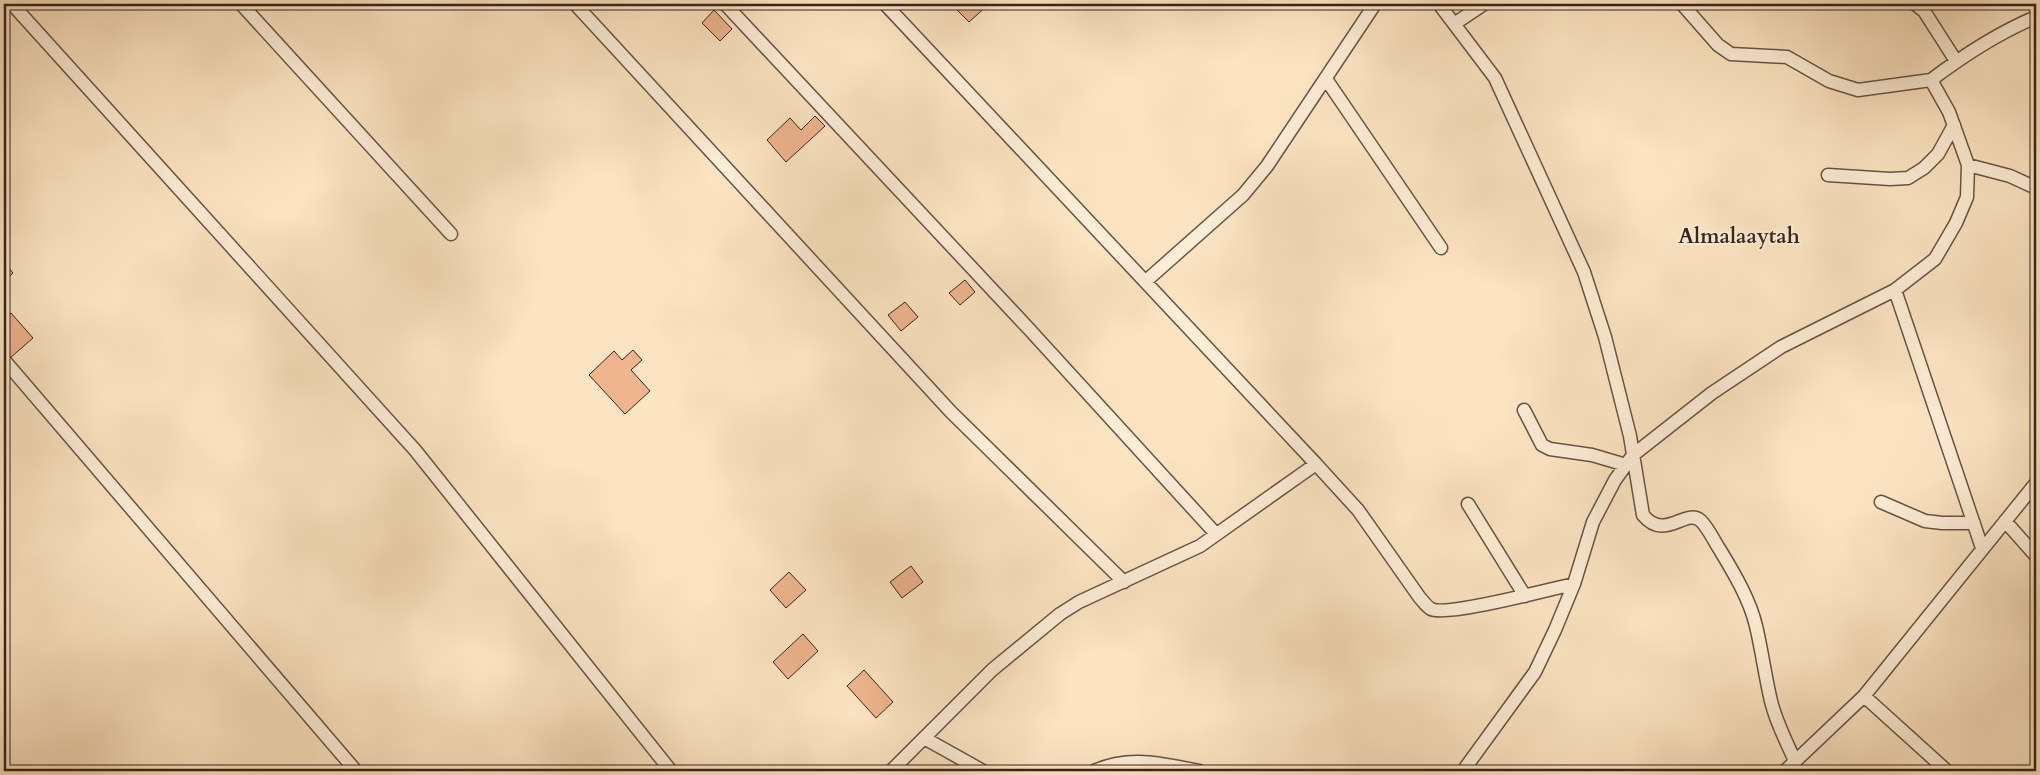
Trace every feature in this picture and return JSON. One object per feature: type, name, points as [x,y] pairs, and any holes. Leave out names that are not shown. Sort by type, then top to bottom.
[{"type":"street","points":[[12,4],[415,450],[671,771]]},
{"type":"street","points":[[240,4],[451,234]]},
{"type":"street","points":[[575,4],[951,412],[1124,582]]},
{"type":"street","points":[[725,4],[1029,329],[1216,534]]},
{"type":"street","points":[[885,4],[1358,510],[1420,598],[1430,609],[1450,610],[1574,584]]},
{"type":"street","points":[[1146,282],[1243,195],[1267,166],[1375,4]]},
{"type":"street","points":[[1439,4],[1495,78],[1584,272],[1612,364],[1630,436],[1629,460],[1643,515],[1649,523],[1664,526],[1693,518],[1700,520],[1724,557],[1756,624],[1771,700],[1777,721],[1795,761]]},
{"type":"street","points":[[1454,24],[1484,4]]},
{"type":"street","points":[[1682,4],[1718,45],[1731,54],[1787,57],[1829,81],[1858,90],[1931,80],[1956,61],[2008,29],[2036,17]]},
{"type":"street","points":[[1915,4],[1924,11],[1956,61]]},
{"type":"street","points":[[1326,79],[1441,248]]},
{"type":"street","points":[[1463,771],[1535,672],[1574,584],[1593,522],[1615,480],[1629,460],[1712,393],[1781,347],[1895,290],[1934,259],[1956,223],[1967,197],[1968,165],[1954,125],[1931,80]]},
{"type":"street","points":[[1828,175],[1890,179],[1908,178],[1924,168],[1938,154],[1954,125]]},
{"type":"street","points":[[1968,165],[2010,176],[2036,188]]},
{"type":"street","points":[[1895,290],[1982,548]]},
{"type":"street","points":[[4,360],[356,771]]},
{"type":"street","points":[[1524,410],[1542,445],[1550,449],[1629,460]]},
{"type":"street","points":[[891,771],[992,670],[1060,614],[1079,602],[1193,549],[1316,464]]},
{"type":"street","points":[[1785,771],[1864,696],[2036,483]]},
{"type":"street","points":[[1881,502],[1925,521],[1974,523]]},
{"type":"street","points":[[1468,504],[1524,596]]},
{"type":"street","points":[[2005,521],[2036,556]]},
{"type":"street","points":[[1864,696],[1947,771]]},
{"type":"street","points":[[924,738],[983,771]]},
{"type":"street","points":[[1094,771],[1109,765],[1131,761],[1151,762],[1199,771]]},
{"type":"building","points":[[951,4],[989,4],[969,22]]},
{"type":"building","points":[[714,10],[732,29],[720,41],[702,23]]},
{"type":"building","points":[[815,116],[825,126],[786,162],[767,140],[790,118],[801,130]]},
{"type":"building","points":[[4,262],[13,273],[4,281]]},
{"type":"building","points":[[965,280],[975,292],[960,305],[949,293]]},
{"type":"building","points":[[905,302],[918,317],[901,331],[888,315]]},
{"type":"building","points":[[11,313],[33,338],[10,358],[4,350],[4,319]]},
{"type":"building","points":[[633,350],[642,360],[631,370],[650,391],[625,414],[589,375],[614,351],[622,360]]},
{"type":"building","points":[[911,566],[923,582],[902,598],[890,582]]},
{"type":"building","points":[[789,572],[806,590],[786,608],[770,590]]},
{"type":"building","points":[[803,634],[818,651],[788,679],[773,662]]},
{"type":"building","points":[[864,670],[893,702],[876,718],[847,686]]},
{"type":"district","name":"Almalaaytah","points":[[1739,236]]}]
